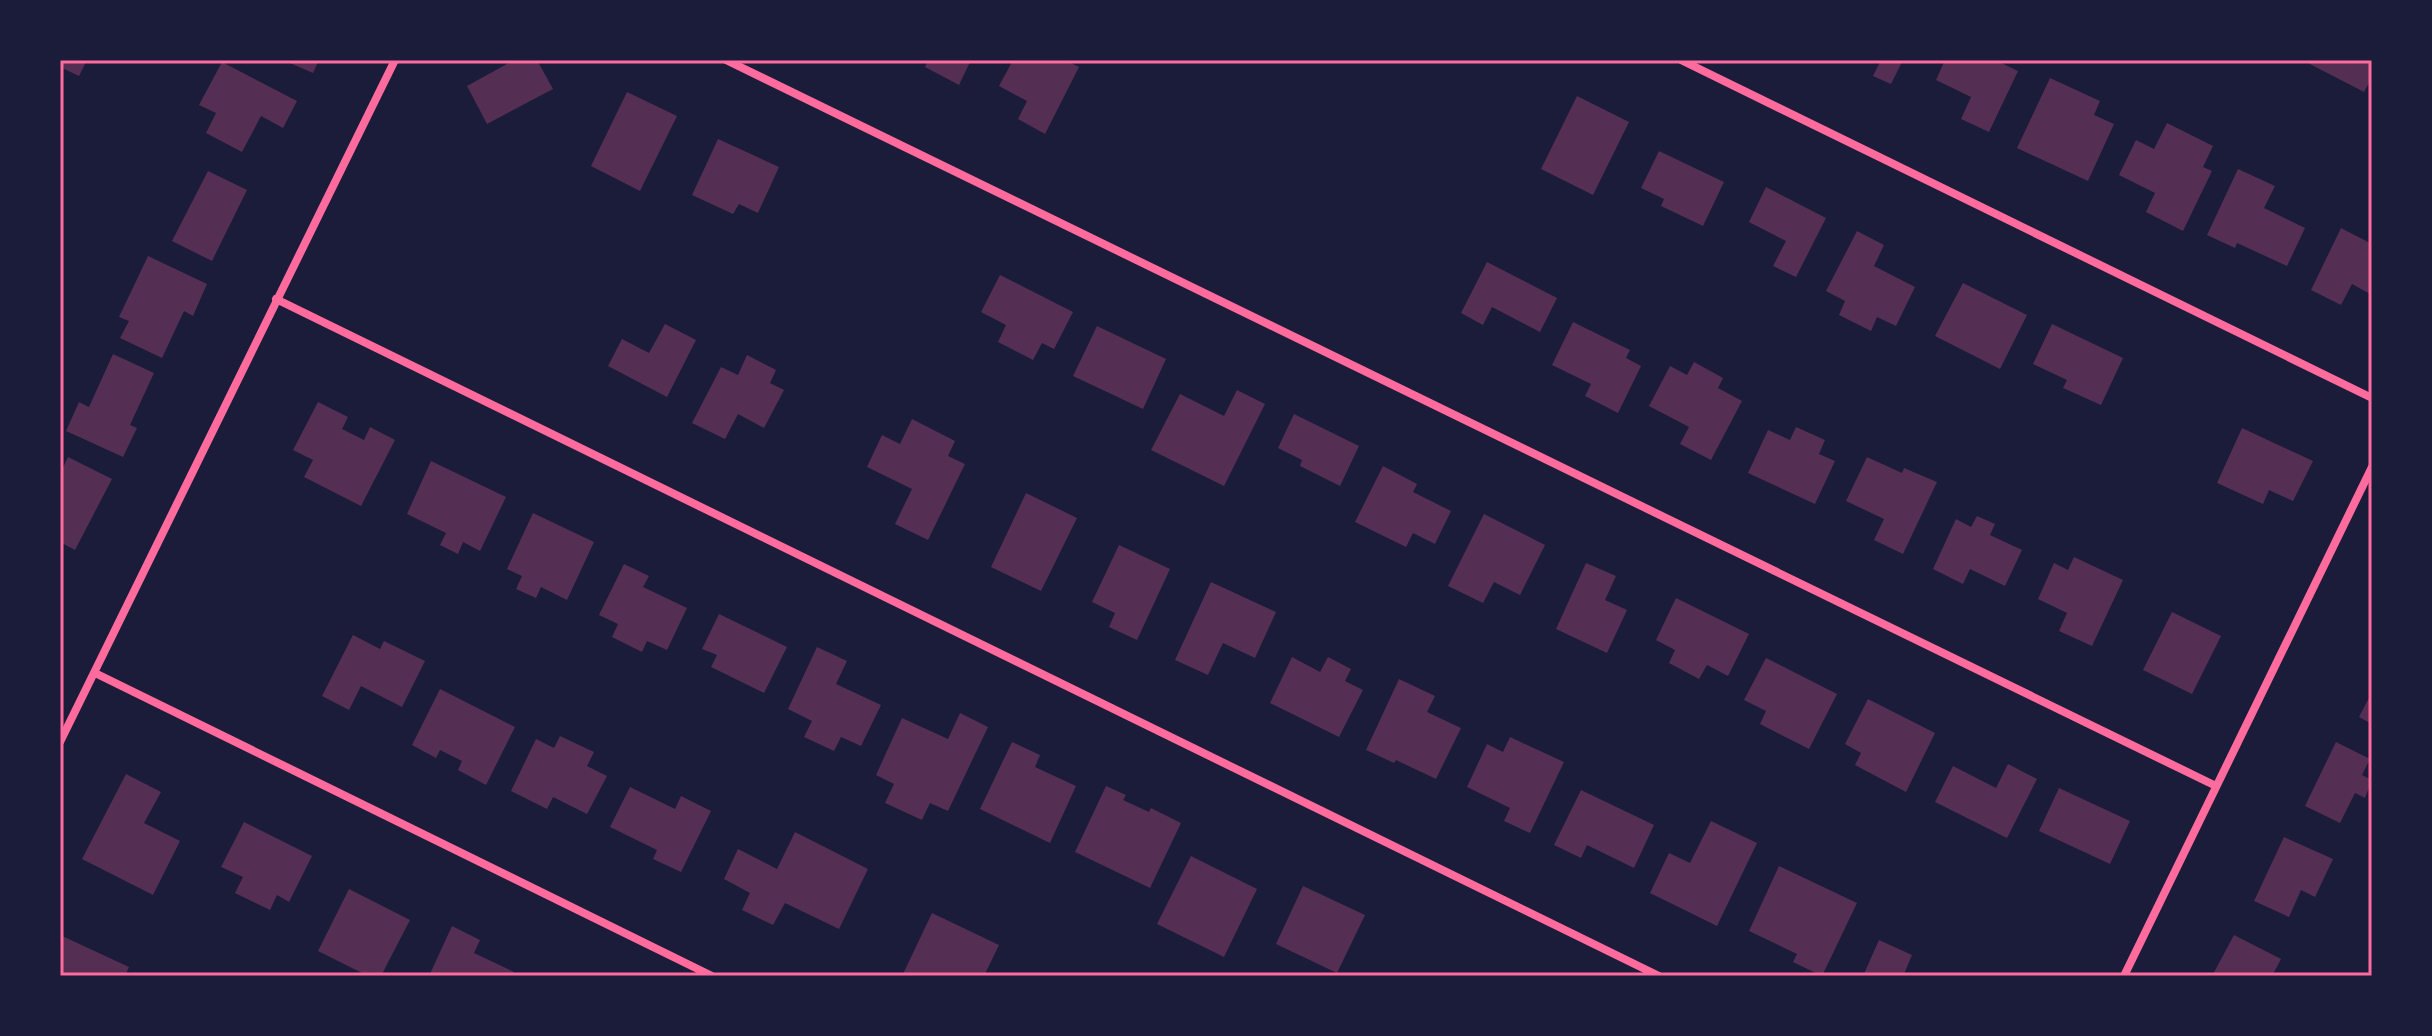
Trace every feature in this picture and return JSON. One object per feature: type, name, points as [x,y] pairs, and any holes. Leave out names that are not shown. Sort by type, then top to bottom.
[{"type":"street","points":[[60,742],[395,60]]},
{"type":"street","points":[[726,60],[2216,786]]},
{"type":"street","points":[[1681,60],[2372,398]]},
{"type":"street","points":[[276,299],[1659,976]]},
{"type":"street","points":[[2124,976],[2372,467]]},
{"type":"street","points":[[95,673],[712,976]]},
{"type":"building","points":[[60,60],[87,60],[79,76],[60,67]]},
{"type":"building","points":[[283,60],[319,60],[313,73]]},
{"type":"building","points":[[514,60],[537,60],[553,89],[487,124],[467,86]]},
{"type":"building","points":[[923,60],[971,60],[959,85],[925,67],[927,62]]},
{"type":"building","points":[[1013,60],[1065,60],[1079,67],[1045,134],[1018,119],[1027,101],[999,86]]},
{"type":"building","points":[[1881,60],[1903,60],[1891,84],[1873,76]]},
{"type":"building","points":[[1945,60],[1995,60],[2018,71],[1989,132],[1961,119],[1971,97],[1936,80]]},
{"type":"building","points":[[2302,60],[2372,60],[2372,82],[2364,92]]},
{"type":"building","points":[[222,62],[297,101],[283,128],[261,116],[242,152],[206,133],[216,113],[199,105]]},
{"type":"building","points":[[2050,78],[2100,101],[2094,115],[2114,124],[2088,181],[2017,148]]},
{"type":"building","points":[[627,92],[677,116],[640,191],[591,166]]},
{"type":"building","points":[[1577,96],[1629,122],[1593,195],[1541,169]]},
{"type":"building","points":[[2167,123],[2213,146],[2203,167],[2212,171],[2183,231],[2146,212],[2155,193],[2119,175],[2136,140],[2154,149]]},
{"type":"building","points":[[718,139],[779,167],[758,213],[739,204],[733,214],[692,195]]},
{"type":"building","points":[[1659,151],[1724,182],[1703,226],[1661,206],[1664,199],[1641,188]]},
{"type":"building","points":[[2238,169],[2275,186],[2264,208],[2305,228],[2287,266],[2237,243],[2235,248],[2207,235]]},
{"type":"building","points":[[208,171],[247,190],[212,261],[172,241]]},
{"type":"building","points":[[1766,187],[1826,218],[1796,277],[1773,266],[1786,241],[1749,222]]},
{"type":"building","points":[[2341,228],[2372,244],[2372,295],[2352,284],[2341,305],[2311,290]]},
{"type":"building","points":[[1857,231],[1884,245],[1874,266],[1915,287],[1896,326],[1877,317],[1871,331],[1839,315],[1845,301],[1826,291]]},
{"type":"building","points":[[148,256],[207,284],[193,316],[184,311],[162,358],[120,338],[129,321],[119,317]]},
{"type":"building","points":[[1487,262],[1557,298],[1540,332],[1492,307],[1483,325],[1461,313]]},
{"type":"building","points":[[1000,275],[1073,312],[1054,349],[1042,343],[1033,360],[998,342],[1006,325],[981,312]]},
{"type":"building","points":[[1963,283],[2027,315],[2000,369],[1935,336]]},
{"type":"building","points":[[1573,322],[1630,350],[1626,358],[1641,366],[1618,413],[1585,396],[1591,384],[1552,365]]},
{"type":"building","points":[[665,324],[696,340],[667,397],[608,366],[622,339],[649,353]]},
{"type":"building","points":[[2052,324],[2123,358],[2101,405],[2063,388],[2067,380],[2033,364]]},
{"type":"building","points":[[1097,326],[1166,359],[1143,409],[1073,376]]},
{"type":"building","points":[[113,354],[154,373],[130,425],[137,428],[123,457],[66,431],[79,402],[89,407]]},
{"type":"building","points":[[747,355],[776,370],[770,383],[784,390],[764,428],[738,414],[725,439],[692,423],[721,367],[738,375]]},
{"type":"building","points":[[1694,362],[1723,378],[1718,388],[1742,401],[1711,460],[1680,444],[1689,427],[1649,406],[1670,366],[1687,375]]},
{"type":"building","points":[[1237,390],[1265,404],[1224,486],[1151,450],[1180,394],[1224,416]]},
{"type":"building","points":[[318,402],[348,417],[342,429],[364,440],[370,427],[395,440],[361,506],[304,477],[313,460],[293,450]]},
{"type":"building","points":[[1294,414],[1359,446],[1340,486],[1300,466],[1302,460],[1278,448]]},
{"type":"building","points":[[912,419],[955,441],[948,456],[965,464],[928,540],[895,524],[912,489],[867,467],[882,435],[900,444]]},
{"type":"building","points":[[1796,427],[1825,440],[1819,454],[1835,461],[1815,504],[1748,473],[1768,430],[1790,440]]},
{"type":"building","points":[[2242,428],[2313,461],[2293,501],[2269,490],[2263,504],[2217,483]]},
{"type":"building","points":[[68,457],[112,479],[75,550],[60,542],[60,474]]},
{"type":"building","points":[[1867,457],[1902,473],[1904,468],[1937,482],[1903,554],[1874,540],[1884,519],[1846,501]]},
{"type":"building","points":[[431,461],[506,497],[480,551],[463,542],[458,554],[440,545],[446,533],[407,514]]},
{"type":"building","points":[[1383,466],[1417,484],[1413,492],[1451,511],[1435,544],[1413,533],[1406,547],[1355,522]]},
{"type":"building","points":[[1026,493],[1077,518],[1041,591],[991,567]]},
{"type":"building","points":[[533,513],[594,542],[567,600],[541,587],[536,598],[516,589],[522,576],[507,569]]},
{"type":"building","points":[[1484,514],[1545,545],[1520,595],[1494,582],[1483,603],[1448,586]]},
{"type":"building","points":[[1977,516],[1995,524],[1990,535],[2022,550],[2005,586],[1970,569],[1963,584],[1933,569],[1956,519],[1971,527]]},
{"type":"building","points":[[1119,545],[1170,569],[1137,640],[1109,627],[1115,613],[1092,602]]},
{"type":"building","points":[[2074,557],[2123,580],[2092,646],[2059,631],[2067,613],[2038,599],[2054,563],[2068,570]]},
{"type":"building","points":[[1586,563],[1616,576],[1605,600],[1627,610],[1607,653],[1556,629]]},
{"type":"building","points":[[624,564],[649,576],[643,587],[687,608],[667,650],[647,641],[642,652],[612,637],[618,624],[599,615]]},
{"type":"building","points":[[1211,582],[1276,612],[1255,658],[1223,643],[1208,675],[1175,660]]},
{"type":"building","points":[[1676,598],[1749,634],[1728,676],[1707,665],[1699,679],[1669,663],[1675,650],[1656,640]]},
{"type":"building","points":[[2172,612],[2221,636],[2192,694],[2143,670]]},
{"type":"building","points":[[719,614],[787,647],[764,693],[711,667],[717,655],[702,649]]},
{"type":"building","points":[[353,635],[380,649],[384,641],[425,661],[402,707],[361,686],[349,710],[322,696]]},
{"type":"building","points":[[817,647],[847,661],[836,684],[881,705],[861,746],[841,737],[834,751],[804,737],[812,721],[788,709]]},
{"type":"building","points":[[1292,657],[1320,672],[1328,657],[1351,669],[1345,681],[1363,690],[1339,737],[1270,703]]},
{"type":"building","points":[[1766,658],[1837,694],[1809,749],[1760,724],[1766,711],[1744,700]]},
{"type":"building","points":[[1399,679],[1435,696],[1427,712],[1461,728],[1436,779],[1366,750]]},
{"type":"building","points":[[440,689],[515,727],[486,785],[458,770],[462,761],[440,750],[436,758],[412,745]]},
{"type":"building","points":[[2372,692],[2372,724],[2359,717]]},
{"type":"building","points":[[1868,699],[1935,733],[1906,792],[1855,765],[1861,753],[1845,744]]},
{"type":"building","points":[[960,713],[988,727],[948,811],[930,803],[922,820],[885,803],[894,784],[876,775],[902,718],[948,739]]},
{"type":"building","points":[[560,736],[594,752],[587,766],[607,776],[587,814],[553,797],[547,809],[511,791],[536,739],[554,748]]},
{"type":"building","points":[[1510,737],[1564,762],[1530,833],[1504,821],[1510,808],[1467,787],[1487,744],[1503,752]]},
{"type":"building","points":[[1012,742],[1040,755],[1035,767],[1076,786],[1050,843],[980,809]]},
{"type":"building","points":[[2336,742],[2370,759],[2362,775],[2372,780],[2365,798],[2355,793],[2340,823],[2305,806]]},
{"type":"building","points":[[2008,764],[2037,779],[2007,838],[1935,802],[1953,766],[1996,788]]},
{"type":"building","points":[[126,774],[161,792],[144,823],[180,841],[153,895],[82,859]]},
{"type":"building","points":[[1106,786],[1126,795],[1123,800],[1149,812],[1151,808],[1181,823],[1150,888],[1075,852]]},
{"type":"building","points":[[630,787],[675,809],[681,796],[711,811],[681,872],[653,859],[657,850],[610,827]]},
{"type":"building","points":[[2059,788],[2130,821],[2110,864],[2039,831]]},
{"type":"building","points":[[1581,790],[1654,825],[1634,868],[1587,845],[1581,858],[1554,845]]},
{"type":"building","points":[[1711,821],[1757,843],[1717,926],[1650,893],[1669,853],[1690,863]]},
{"type":"building","points":[[244,822],[312,856],[289,902],[277,895],[270,910],[235,893],[243,877],[221,867]]},
{"type":"building","points":[[795,832],[868,869],[839,929],[785,903],[773,925],[742,910],[750,893],[724,879],[738,849],[777,869]]},
{"type":"building","points":[[2284,837],[2333,859],[2315,897],[2301,890],[2289,917],[2254,901]]},
{"type":"building","points":[[1191,856],[1257,889],[1224,957],[1157,924]]},
{"type":"building","points":[[1779,866],[1857,903],[1822,976],[1793,962],[1797,954],[1749,931]]},
{"type":"building","points":[[1303,886],[1365,915],[1337,973],[1276,944]]},
{"type":"building","points":[[349,889],[410,920],[381,976],[368,976],[318,951]]},
{"type":"building","points":[[932,913],[999,945],[984,976],[902,976]]},
{"type":"building","points":[[452,926],[480,940],[474,953],[514,972],[512,976],[429,976]]},
{"type":"building","points":[[60,935],[129,967],[125,976],[60,976]]},
{"type":"building","points":[[2234,935],[2281,959],[2272,976],[2212,976]]},
{"type":"building","points":[[1879,940],[1912,955],[1904,974],[1909,976],[1863,976]]}]
